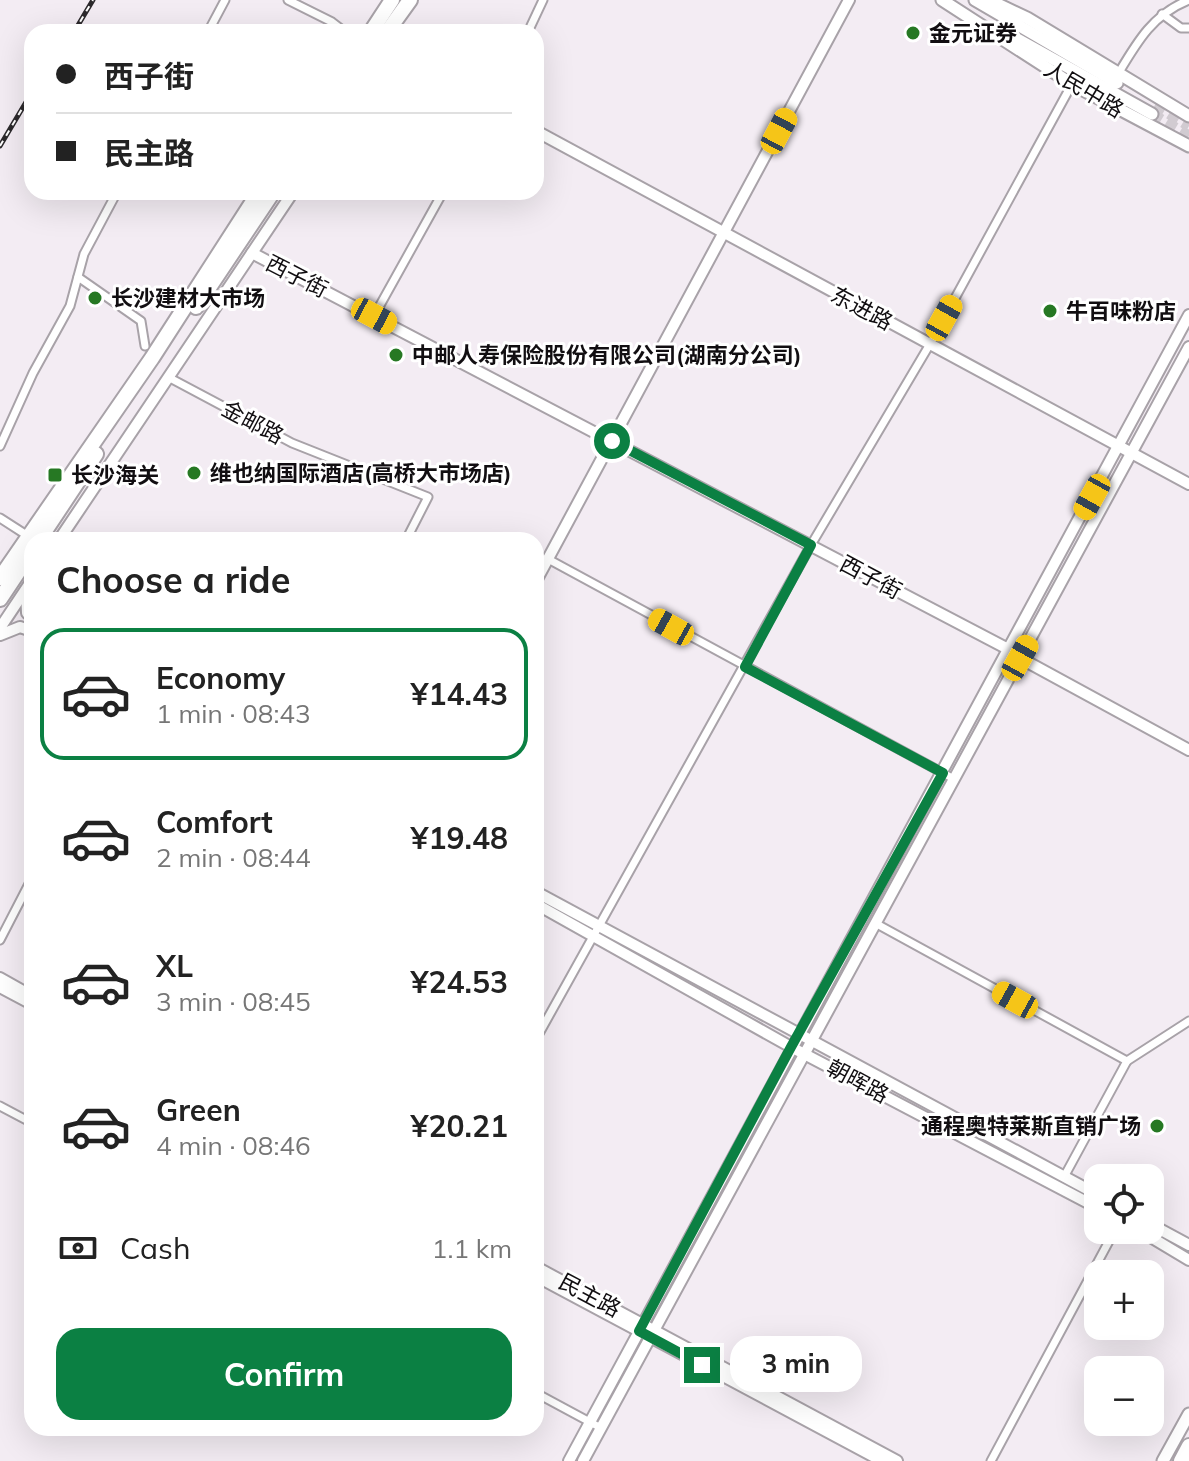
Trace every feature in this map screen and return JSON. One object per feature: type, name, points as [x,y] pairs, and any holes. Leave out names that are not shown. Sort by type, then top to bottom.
[{"type":"highway","points":[[366,24],[382,0]]},
{"type":"highway","points":[[376,24],[392,0]]},
{"type":"highway","points":[[392,24],[407,0]]},
{"type":"highway","points":[[39,532],[254,200]]},
{"type":"highway","points":[[40,532],[268,200]]},
{"type":"highway","points":[[0,578],[24,552]]},
{"type":"highway","points":[[0,599],[24,558]]},
{"type":"highway","points":[[1181,1461],[1189,1446]]},
{"type":"main road","name":"人民中路","points":[[945,0],[1072,84],[1189,146]]},
{"type":"main road","name":"人民中路","points":[[945,0],[1154,110],[975,0]]},
{"type":"main road","name":"人民中路","points":[[989,0],[1027,18],[1189,116]]},
{"type":"main road","points":[[1163,1461],[1189,1414]]},
{"type":"street","points":[[212,24],[225,0]]},
{"type":"street","points":[[288,0],[335,24]]},
{"type":"street","points":[[532,24],[543,0]]},
{"type":"street","points":[[544,566],[849,0]]},
{"type":"street","points":[[1118,74],[1139,38],[1162,14],[1189,0]]},
{"type":"street","points":[[1162,14],[1181,28],[1189,28]]},
{"type":"street","points":[[544,1025],[811,545],[930,344],[1072,84]]},
{"type":"street","name":"东进路","points":[[544,135],[1189,484]]},
{"type":"street","points":[[0,446],[33,373],[70,306],[84,254],[113,200]]},
{"type":"street","points":[[64,532],[288,200]]},
{"type":"street","points":[[374,316],[439,200]]},
{"type":"street","name":"西子街","points":[[252,253],[1010,650],[1189,750]]},
{"type":"street","points":[[78,277],[141,321],[145,346]]},
{"type":"street","points":[[569,1461],[1189,315]]},
{"type":"street","points":[[583,1461],[1189,347]]},
{"type":"street","name":"金邮路","points":[[168,377],[292,443],[428,497],[410,532]]},
{"type":"street","points":[[0,518],[24,535]]},
{"type":"street","points":[[548,559],[954,779]]},
{"type":"street","points":[[0,628],[24,592]]},
{"type":"street","points":[[0,635],[24,628]]},
{"type":"street","points":[[0,940],[24,894]]},
{"type":"street","name":"朝晖路","points":[[544,897],[791,1047],[1084,1201]]},
{"type":"street","name":"朝晖路","points":[[544,908],[798,1034],[1084,1188]]},
{"type":"street","points":[[875,923],[1127,1061]]},
{"type":"street","points":[[0,978],[24,992]]},
{"type":"street","points":[[0,987],[24,1000]]},
{"type":"street","points":[[1064,1177],[1127,1061],[1189,1021]]},
{"type":"street","points":[[0,1106],[24,1119]]},
{"type":"street","points":[[1164,1232],[1189,1245]]},
{"type":"street","points":[[991,1461],[1107,1244]]},
{"type":"street","points":[[1162,1244],[1189,1260]]},
{"type":"street","name":"民主路","points":[[544,1272],[882,1461]]},
{"type":"street","name":"民主路","points":[[544,1280],[641,1328]]},
{"type":"street","name":"民主路","points":[[652,1334],[897,1461]]},
{"type":"street","points":[[544,1397],[601,1428]]},
{"type":"tunnel","points":[[1155,105],[1189,126]]},
{"type":"tunnel","points":[[1152,114],[1189,136]]},
{"type":"railway","points":[[79,24],[93,0]]},
{"type":"railway","points":[[0,146],[24,106]]},
{"type":"place","name":"金元证券","points":[[913,33]]},
{"type":"place","name":"长沙建材大市场","points":[[95,298]]},
{"type":"place","name":"牛百味粉店","points":[[1050,311]]},
{"type":"place","name":"中邮人寿保险股份有限公司(湖南分公司)","points":[[396,355]]},
{"type":"place","name":"维也纳国际酒店(高桥大市场店)","points":[[194,473]]},
{"type":"place","name":"长沙海关","points":[[55,475]]},
{"type":"place","name":"通程奥特莱斯直销广场","points":[[1157,1126]]},
{"type":"route","points":[[612,441],[811,545],[745,667],[943,773],[639,1331],[702,1365]]}]
